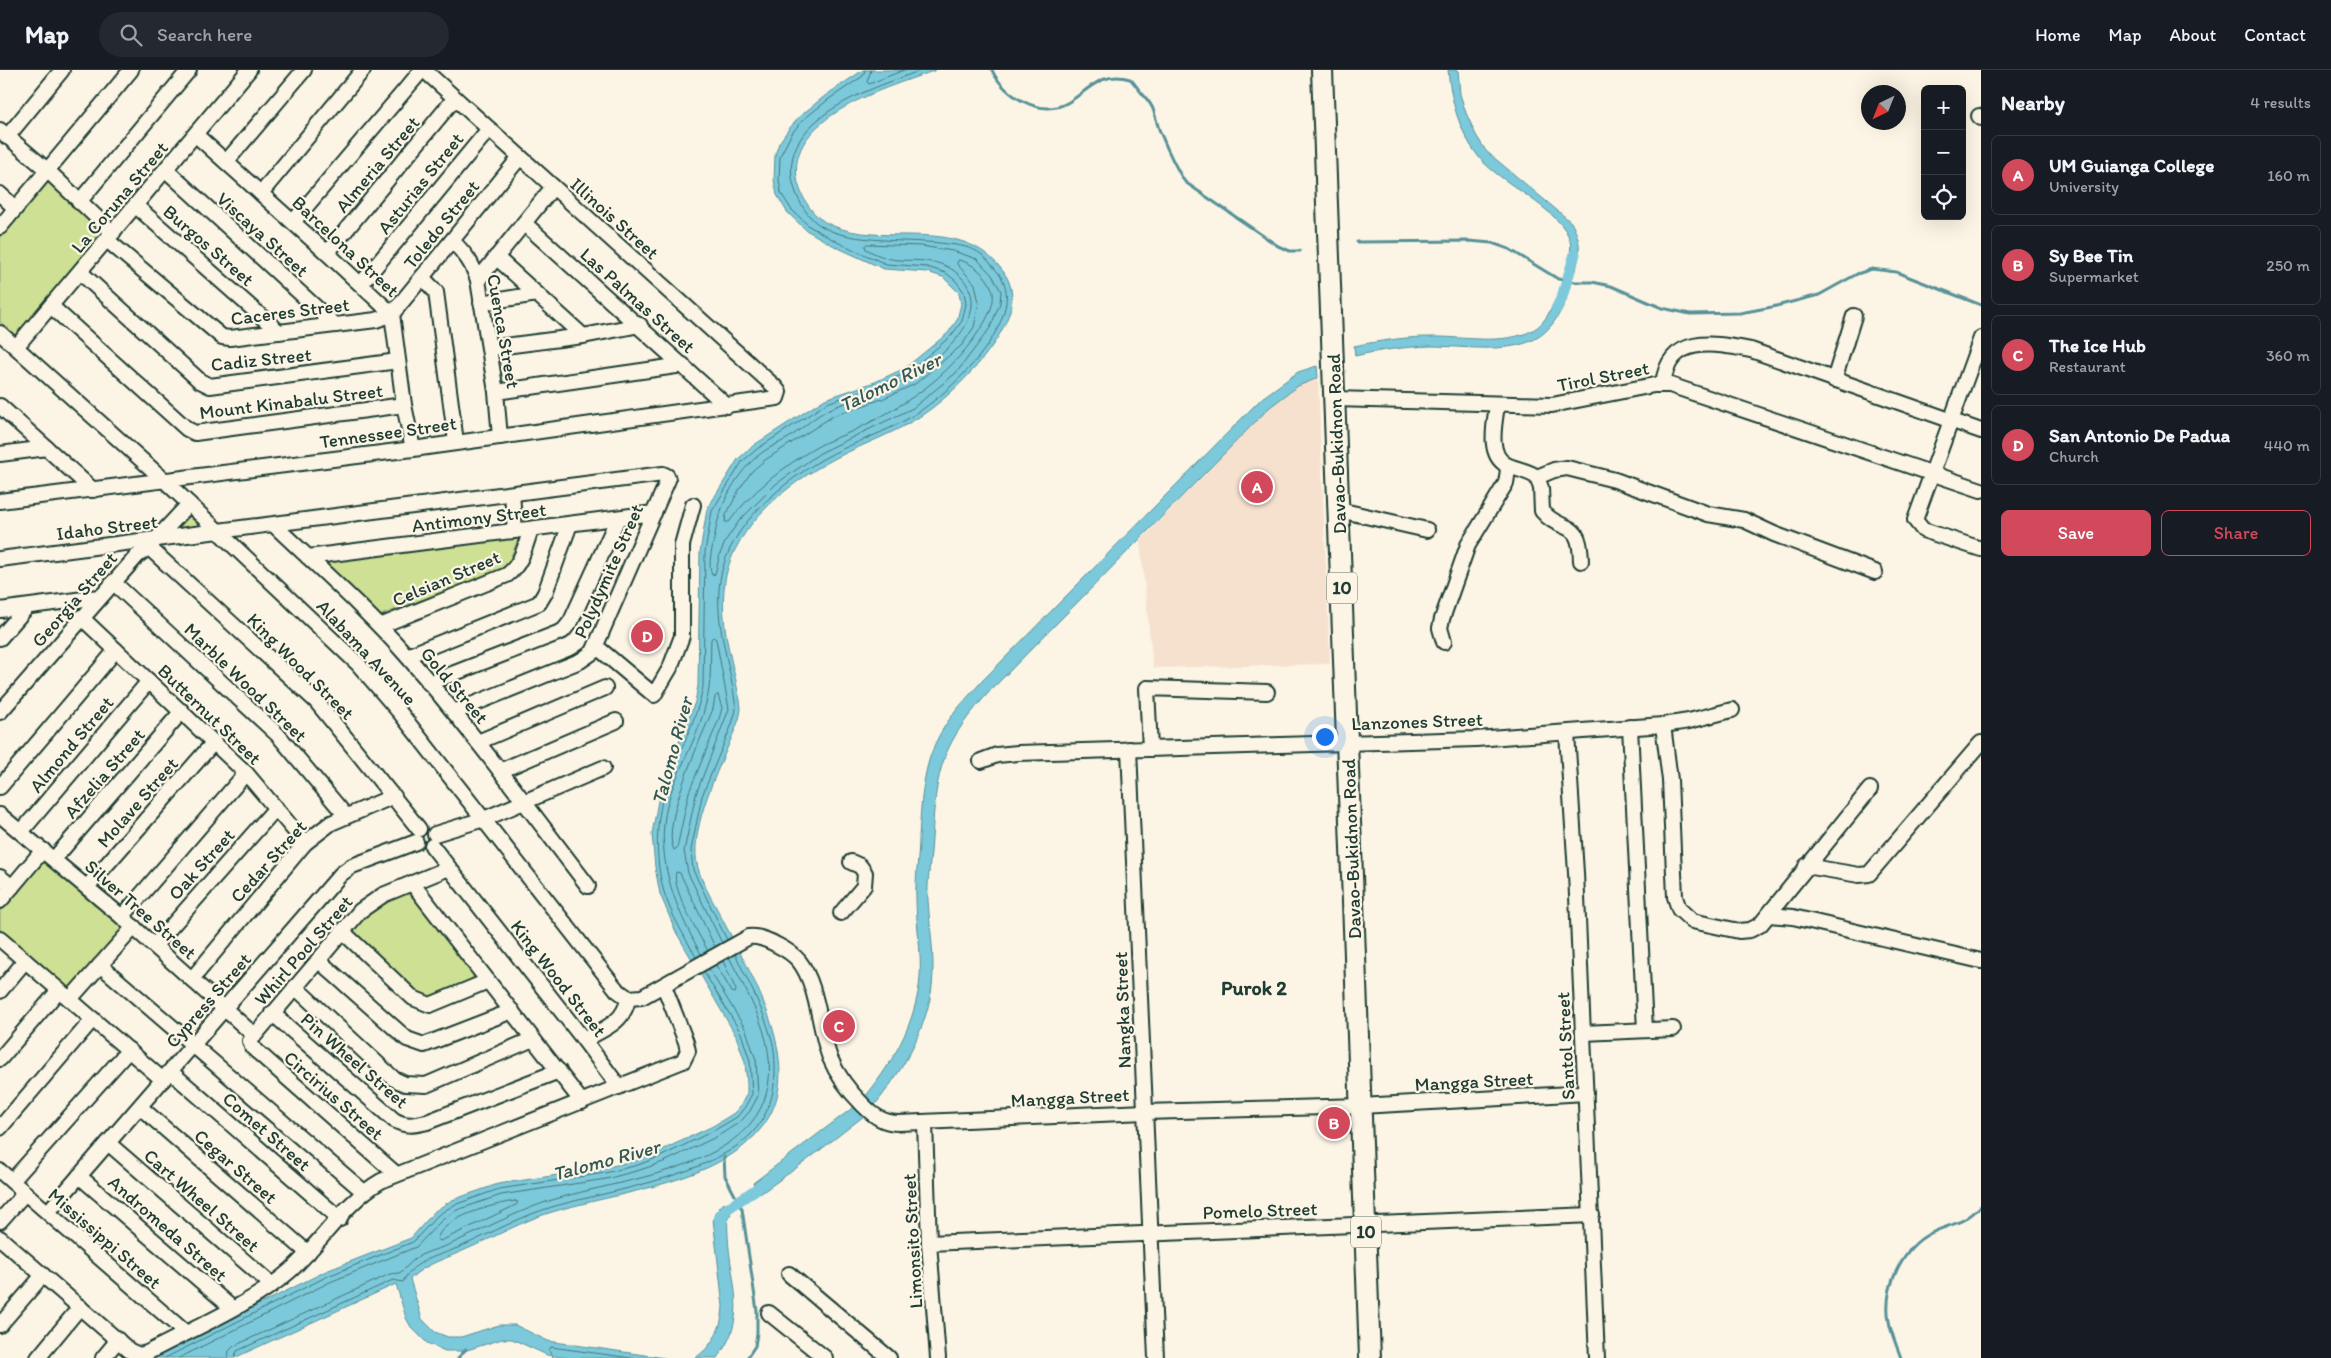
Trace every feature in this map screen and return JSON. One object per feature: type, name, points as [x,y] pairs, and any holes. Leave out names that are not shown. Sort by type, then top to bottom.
[{"type":"highway","name":"Davao-Bukidnon Road","points":[[1322,70],[1370,1358]]},
{"type":"street","points":[[4,133],[62,70]]},
{"type":"street","points":[[0,227],[131,70]]},
{"type":"street","points":[[79,202],[189,70]]},
{"type":"street","name":"La Coruna Street","points":[[16,347],[249,70]]},
{"type":"street","points":[[226,162],[304,70]]},
{"type":"street","points":[[261,193],[362,70]]},
{"type":"street","points":[[293,222],[423,70]]},
{"type":"street","name":"Illinois Street","points":[[423,70],[775,387],[779,395]]},
{"type":"street","name":"Almeria Street","points":[[327,253],[455,98]]},
{"type":"street","name":"Asturias Street","points":[[361,284],[489,129]]},
{"type":"street","name":"Caceres Street","points":[[4,133],[47,170],[110,237],[222,337],[230,338],[376,320],[392,314]]},
{"type":"street","name":"Barcelona Street","points":[[196,135],[392,314],[404,405],[413,449]]},
{"type":"street","name":"Toledo Street","points":[[392,314],[520,157]]},
{"type":"street","name":"Viscaya Street","points":[[166,170],[335,325]]},
{"type":"street","points":[[478,280],[553,187]]},
{"type":"street","points":[[0,194],[15,208]]},
{"type":"street","name":"Burgos Street","points":[[136,206],[279,332]]},
{"type":"street","name":"Las Palmas Street","points":[[524,224],[640,325],[728,406]]},
{"type":"street","name":"Cuenca Street","points":[[452,241],[468,257],[478,280],[496,392],[500,436]]},
{"type":"street","points":[[496,257],[583,336]]},
{"type":"street","name":"Cadiz Street","points":[[80,272],[200,381],[210,386],[398,361]]},
{"type":"street","points":[[422,277],[436,292],[456,442]]},
{"type":"street","points":[[481,303],[537,294]]},
{"type":"street","name":"Mount Kinabalu Street","points":[[51,306],[187,429],[195,433],[404,405]]},
{"type":"street","points":[[1834,380],[1854,316]]},
{"type":"street","points":[[489,348],[583,336],[640,325]]},
{"type":"street","name":"Alabama Avenue","points":[[0,332],[164,480],[364,671],[484,819],[604,975],[617,990],[628,998]]},
{"type":"street","points":[[1981,338],[1916,516],[1916,524],[1923,530],[1981,549]]},
{"type":"street","points":[[1663,384],[1666,367],[1675,352],[1692,346],[1712,345],[1751,350],[1981,431]]},
{"type":"street","points":[[496,392],[683,365]]},
{"type":"street","name":"Tirol Street","points":[[1335,399],[1497,405],[1552,405],[1663,384],[1679,387],[1981,490]]},
{"type":"street","name":"Tennessee Street","points":[[0,502],[728,406],[775,399],[779,395]]},
{"type":"street","points":[[1444,642],[1440,628],[1442,619],[1468,545],[1506,483],[1508,470],[1494,446],[1497,405]]},
{"type":"street","points":[[0,406],[93,490]]},
{"type":"street","points":[[0,454],[47,448]]},
{"type":"street","points":[[1506,465],[1523,469],[1538,477],[1541,488],[1542,510],[1549,517],[1576,533],[1580,539],[1581,561]]},
{"type":"street","points":[[1538,477],[1554,470],[1567,468],[1615,480],[1708,514],[1744,520],[1774,534],[1876,572]]},
{"type":"street","name":"Idaho Street","points":[[0,559],[149,543],[219,532],[663,474],[667,476]]},
{"type":"street","name":"Polydymite Street","points":[[454,712],[588,657],[597,647],[668,480],[667,476]]},
{"type":"street","points":[[512,494],[515,531]]},
{"type":"street","name":"Georgia Street","points":[[0,712],[186,501]]},
{"type":"street","points":[[597,647],[654,695],[670,668],[682,636],[682,545],[693,505]]},
{"type":"street","points":[[1339,510],[1427,530]]},
{"type":"street","name":"Antimony Street","points":[[308,557],[654,513]]},
{"type":"street","points":[[429,683],[563,631],[571,622],[618,518]]},
{"type":"street","points":[[407,656],[539,603],[545,593],[570,524]]},
{"type":"street","name":"Gold Street","points":[[274,525],[380,626],[407,656],[478,742],[588,886]]},
{"type":"street","name":"Celsian Street","points":[[380,626],[507,575],[517,567],[531,529]]},
{"type":"street","name":"King Wood Street","points":[[149,543],[316,701],[394,796],[417,835]]},
{"type":"street","name":"Marble Wood Street","points":[[113,582],[278,735],[346,816]]},
{"type":"street","points":[[0,610],[100,598]]},
{"type":"street","points":[[0,638],[27,607]]},
{"type":"street","name":"Butternut Street","points":[[81,618],[246,773],[305,843]]},
{"type":"street","points":[[0,788],[116,650]]},
{"type":"street","name":"Almond Street","points":[[21,832],[149,681]]},
{"type":"street","points":[[478,742],[605,688]]},
{"type":"street","points":[[1150,749],[1147,688],[1267,692]]},
{"type":"street","name":"Lanzones Street","points":[[982,761],[997,755],[1018,752],[1476,739],[1567,733],[1689,721],[1732,710]]},
{"type":"street","name":"Afzelia Street","points":[[54,859],[182,711]]},
{"type":"street","points":[[500,771],[616,721]]},
{"type":"street","points":[[1663,724],[1670,780],[1675,897],[1678,909],[1692,921],[1739,931],[1755,927],[1769,916],[1806,866],[1870,789]]},
{"type":"street","points":[[1630,727],[1645,1030]]},
{"type":"street","name":"Santol Street","points":[[1567,733],[1584,1033],[1597,1358]]},
{"type":"street","name":"Molave Street","points":[[87,887],[214,742]]},
{"type":"street","points":[[1806,866],[1858,875],[1869,874],[1981,743]]},
{"type":"street","name":"Nangka Street","points":[[1129,750],[1156,1358]]},
{"type":"street","points":[[417,835],[428,828],[433,840],[603,768]]},
{"type":"street","points":[[122,916],[246,773]]},
{"type":"street","name":"Cedar Street","points":[[192,979],[305,843],[325,827],[394,796]]},
{"type":"street","name":"Oak Street","points":[[155,945],[276,808]]},
{"type":"street","name":"Silver Tree Street","points":[[0,815],[155,945],[225,1009],[252,1039]]},
{"type":"street","name":"Cypress Street","points":[[48,1212],[347,869],[417,835]]},
{"type":"street","name":"King Wood Street","points":[[433,840],[449,868],[619,1087]]},
{"type":"street","points":[[0,901],[43,850]]},
{"type":"street","points":[[841,912],[864,886],[865,873],[860,866],[851,862]]},
{"type":"street","name":"Whirl Pool Street","points":[[252,1039],[342,931],[368,904],[449,868]]},
{"type":"street","points":[[0,877],[12,887]]},
{"type":"street","points":[[412,883],[582,1102]]},
{"type":"street","points":[[1769,916],[1793,917],[1981,961]]},
{"type":"street","points":[[70,999],[134,927]]},
{"type":"street","points":[[342,931],[413,998],[426,1005],[437,1004],[488,981]]},
{"type":"street","name":"Mangga Street","points":[[670,982],[744,939],[754,936],[767,940],[788,951],[799,961],[809,981],[831,1060],[844,1083],[856,1098],[873,1115],[884,1122],[1361,1106],[1586,1093]]},
{"type":"street","name":"Comet Street","points":[[0,939],[128,1050],[167,1076],[340,1219]]},
{"type":"street","points":[[318,960],[407,1038],[418,1044],[432,1042],[512,1011]]},
{"type":"street","points":[[0,991],[25,961]]},
{"type":"street","points":[[100,965],[364,1192]]},
{"type":"street","points":[[1,1242],[43,1275],[135,1354],[143,1355],[272,1285],[308,1253],[364,1192],[396,1174],[679,1064],[687,1055],[686,1042],[670,982],[642,997],[628,998],[625,1012],[620,1018],[584,1040]]},
{"type":"street","points":[[295,987],[394,1079],[405,1084],[426,1086],[533,1039]]},
{"type":"street","points":[[0,1059],[59,990]]},
{"type":"street","name":"Pin Wheel Street","points":[[272,1013],[402,1125],[427,1122],[559,1071]]},
{"type":"street","points":[[0,1128],[93,1019]]},
{"type":"street","points":[[1584,1033],[1674,1029]]},
{"type":"street","name":"Circirius Street","points":[[252,1039],[396,1174]]},
{"type":"street","points":[[12,1181],[128,1050]]},
{"type":"street","name":"Cegar Street","points":[[140,1107],[308,1253]]},
{"type":"street","name":"Limonsito Street","points":[[925,1122],[929,1243],[938,1358]]},
{"type":"street","name":"Cart Wheel Street","points":[[108,1143],[272,1285]]},
{"type":"street","name":"Mississippi Street","points":[[0,1171],[186,1333]]},
{"type":"street","name":"Andromeda Street","points":[[79,1176],[232,1308]]},
{"type":"street","points":[[0,1221],[25,1193]]},
{"type":"street","name":"Pomelo Street","points":[[929,1243],[1592,1215]]},
{"type":"street","points":[[789,1274],[889,1358]]},
{"type":"street","points":[[0,1325],[43,1275]]},
{"type":"street","points":[[38,1358],[80,1307]]},
{"type":"street","points":[[770,1313],[825,1358]]},
{"type":"street","points":[[103,1358],[118,1340]]},
{"type":"shaded area","points":[[1318,378],[1330,664],[1153,668],[1140,541],[1270,407],[1298,386]]},
{"type":"green space","points":[[44,176],[106,233],[16,336],[0,322],[0,233]]},
{"type":"green space","points":[[186,514],[200,526],[170,530]]},
{"type":"green space","points":[[519,537],[508,564],[500,570],[379,616],[319,561]]},
{"type":"green space","points":[[44,857],[127,927],[70,994],[0,934],[0,909]]},
{"type":"green space","points":[[406,893],[414,895],[473,970],[473,978],[466,984],[433,999],[415,994],[352,931],[362,918],[369,913]]},
{"type":"water","name":"Talomo River","points":[[863,70],[936,70],[893,85],[844,108],[823,122],[806,139],[797,160],[798,183],[806,202],[814,213],[825,222],[852,231],[874,234],[941,237],[962,241],[981,250],[1005,274],[1010,284],[1012,301],[1009,315],[998,337],[979,363],[957,386],[941,401],[916,419],[836,458],[790,487],[774,500],[746,532],[735,550],[728,569],[723,601],[725,624],[741,709],[738,722],[704,805],[696,854],[698,868],[704,885],[744,960],[769,1017],[777,1046],[780,1074],[776,1101],[763,1126],[745,1145],[721,1161],[666,1183],[552,1212],[519,1224],[430,1265],[410,1279],[422,1319],[435,1332],[448,1337],[461,1337],[499,1325],[515,1325],[548,1341],[665,1358],[569,1358],[547,1355],[512,1339],[502,1339],[464,1351],[445,1351],[427,1343],[411,1327],[406,1318],[396,1284],[234,1358],[153,1358],[326,1271],[411,1238],[435,1211],[452,1200],[498,1184],[604,1168],[637,1160],[713,1126],[734,1113],[741,1105],[747,1093],[745,1062],[736,1036],[676,932],[660,894],[652,834],[660,790],[695,702],[698,686],[700,552],[707,509],[738,459],[754,445],[825,399],[875,382],[905,368],[948,333],[957,320],[961,304],[959,293],[943,277],[927,272],[884,269],[836,247],[806,230],[787,212],[777,195],[774,180],[775,155],[779,143],[800,116],[826,95]]},
{"type":"water","points":[[1448,70],[1458,70],[1460,94],[1466,113],[1486,151],[1571,222],[1579,245],[1576,270],[1567,267],[1571,244],[1565,230],[1555,218],[1487,166],[1471,146],[1457,115],[1451,93]]},
{"type":"water","points":[[1558,296],[1567,299],[1549,328],[1529,342],[1516,346],[1502,348],[1412,347],[1383,350],[1355,356],[1354,346],[1392,340],[1430,337],[1496,339],[1522,335],[1538,327],[1548,315]]},
{"type":"water","points":[[1317,366],[1318,378],[1298,386],[1270,407],[992,689],[975,708],[952,741],[940,774],[934,814],[928,892],[933,962],[930,999],[921,1028],[908,1056],[901,1069],[874,1106],[865,1097],[897,1050],[909,1024],[917,997],[920,960],[916,890],[922,802],[927,766],[939,735],[956,710],[983,680],[1262,398],[1298,372]]},
{"type":"water","points":[[855,1106],[864,1116],[760,1194],[753,1183]]},
{"type":"water","points":[[724,1203],[731,1214],[728,1219],[729,1253],[736,1299],[736,1314],[727,1343],[717,1358],[695,1358],[712,1342],[721,1322],[723,1306],[713,1219],[716,1211]]},
{"type":"waterway","points":[[992,70],[997,79],[1013,95],[1024,102],[1045,108],[1067,103],[1095,84],[1111,77],[1130,79],[1152,106],[1166,147],[1185,182],[1278,246],[1290,251],[1300,251]]},
{"type":"waterway","points":[[1357,242],[1469,241],[1492,243],[1509,249],[1558,279],[1611,286],[1662,308],[1690,314],[1740,313],[1772,307],[1819,295],[1857,274],[1872,269],[1896,272],[1981,305]]},
{"type":"waterway","points":[[1556,309],[1562,297],[1575,254]]},
{"type":"waterway","points":[[724,1157],[725,1176],[742,1209],[757,1311],[755,1346],[747,1358]]},
{"type":"waterway","points":[[720,1221],[727,1209],[768,1181]]},
{"type":"waterway","points":[[1901,1358],[1891,1331],[1888,1309],[1889,1296],[1896,1271],[1903,1259],[1920,1240],[1931,1233],[1968,1217],[1981,1206]]},
{"type":"waterway","points":[[458,1358],[466,1349]]},
{"type":"place","name":"UM Guianga College","points":[[1257,487]]},
{"type":"place","name":"San Antonio De Padua","points":[[647,636]]},
{"type":"place","name":"The Ice Hub","points":[[839,1026]]},
{"type":"place","name":"Sy Bee Tin","points":[[1334,1123]]},
{"type":"district","name":"Purok 2","points":[[1254,988]]}]
